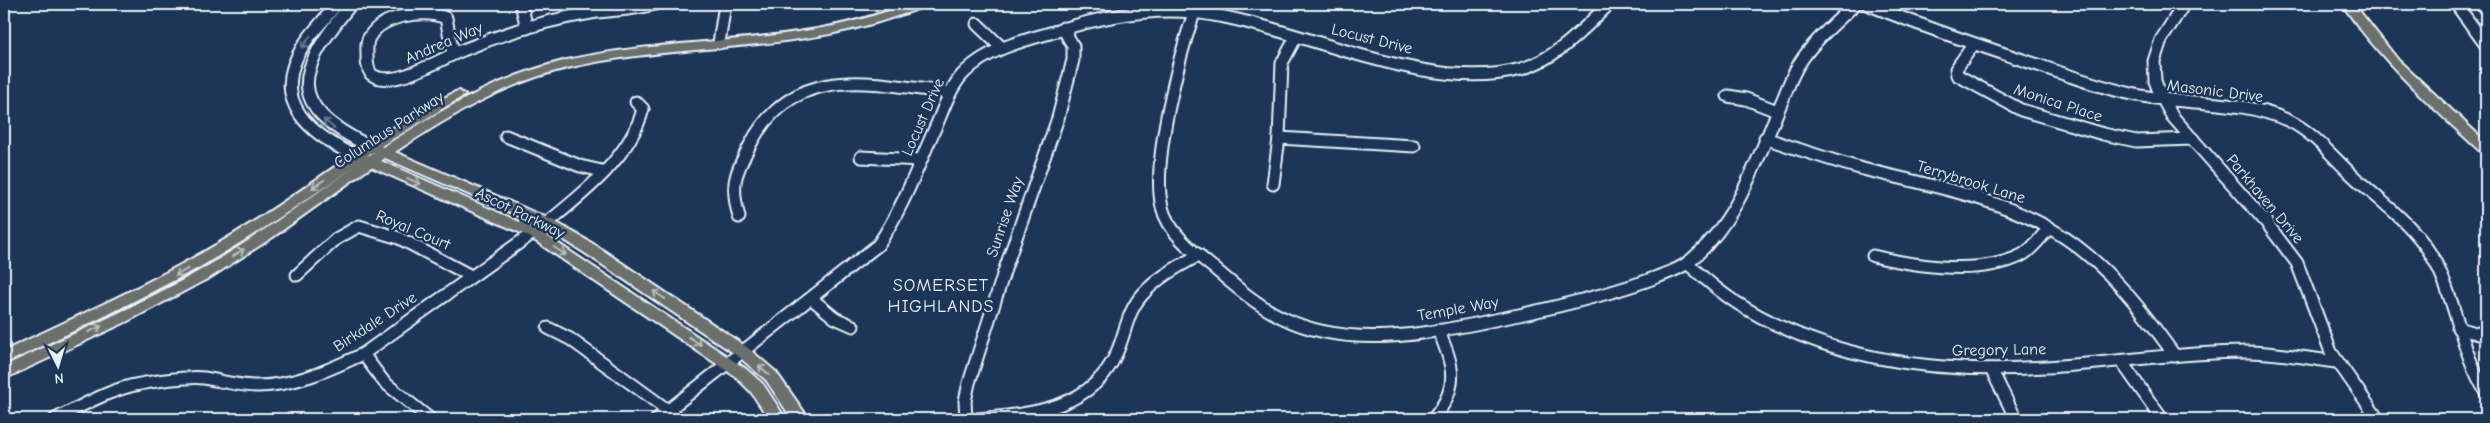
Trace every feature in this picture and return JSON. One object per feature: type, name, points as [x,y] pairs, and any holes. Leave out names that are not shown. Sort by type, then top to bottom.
[{"type":"main road","name":"Columbus Parkway","points":[[4,373],[182,288],[235,256],[377,149],[450,110],[521,78],[605,56],[842,20],[898,4]]},
{"type":"main road","name":"Columbus Parkway","points":[[719,38],[781,37],[850,27],[898,13],[920,4]]},
{"type":"main road","points":[[2348,4],[2373,42],[2390,60],[2486,149]]},
{"type":"main road","name":"Ascot Parkway","points":[[377,149],[547,223],[590,249],[743,352],[771,376],[800,419]]},
{"type":"main road","name":"Columbus Parkway","points":[[4,358],[193,266],[364,159]]},
{"type":"main road","name":"Ascot Parkway","points":[[364,159],[533,233],[728,364],[757,388],[778,419]]},
{"type":"street","name":"Ascot Parkway","points":[[336,4],[299,54],[290,84],[292,106],[306,126],[320,138],[364,159]]},
{"type":"street","name":"Ascot Parkway","points":[[351,4],[328,32],[312,57],[307,78],[309,96],[323,120],[339,132],[377,149]]},
{"type":"street","points":[[521,4],[527,28]]},
{"type":"street","name":"Andrea Way","points":[[453,53],[446,18],[442,15],[422,14],[389,22],[371,33],[367,45],[369,71],[378,78],[390,78],[407,75],[453,53],[527,28],[593,9],[655,4]]},
{"type":"street","points":[[719,38],[725,4]]},
{"type":"street","name":"Locust Drive","points":[[657,419],[812,299],[878,245],[894,221],[950,93],[964,71],[982,58],[1002,48],[1063,28],[1128,13],[1171,11],[1213,15],[1434,72],[1485,74],[1515,69],[1543,60],[1562,49],[1609,4]]},
{"type":"street","name":"Temple Way","points":[[1194,13],[1180,59],[1162,158],[1159,191],[1163,211],[1170,223],[1199,255],[1236,290],[1263,309],[1286,320],[1327,334],[1373,338],[1438,330],[1584,300],[1626,288],[1687,263],[1716,234],[1726,220],[1744,186],[1802,58],[1855,4]]},
{"type":"street","name":"Masonic Drive","points":[[1867,4],[1973,45],[2092,84],[2163,100],[2227,106],[2262,112],[2290,121],[2308,134],[2402,221],[2423,244],[2437,270],[2479,384],[2486,392]]},
{"type":"street","name":"Parkhaven Drive","points":[[2184,4],[2164,36],[2153,66],[2154,80],[2163,100],[2172,116],[2266,222],[2297,263],[2336,362],[2378,419]]},
{"type":"street","points":[[2456,4],[2486,45]]},
{"type":"street","points":[[977,24],[1002,48]]},
{"type":"street","name":"Sunrise Way","points":[[966,419],[965,401],[969,383],[1011,251],[1058,118],[1072,66],[1073,46],[1063,28]]},
{"type":"street","points":[[1273,184],[1279,138],[1282,63],[1296,37]]},
{"type":"street","name":"Monica Place","points":[[1973,45],[1956,69],[1957,75],[2021,110],[2136,141],[2193,139]]},
{"type":"street","points":[[739,217],[731,189],[737,170],[767,117],[783,102],[807,92],[844,83],[870,82],[950,93]]},
{"type":"street","points":[[1728,96],[1746,99],[1777,111]]},
{"type":"street","name":"Birkdale Drive","points":[[55,419],[109,394],[140,384],[203,378],[245,386],[276,384],[328,370],[363,354],[578,199],[640,124],[643,109],[636,102]]},
{"type":"street","points":[[506,136],[580,166],[602,171]]},
{"type":"street","points":[[1279,138],[1414,146]]},
{"type":"street","name":"Terrybrook Lane","points":[[1765,138],[1833,161],[1968,195],[2008,208],[2049,228],[2079,247],[2106,272],[2136,305],[2175,356]]},
{"type":"street","points":[[861,157],[922,160]]},
{"type":"street","name":"Royal Court","points":[[297,275],[320,252],[359,226],[373,229],[438,257],[471,276]]},
{"type":"street","points":[[1872,256],[1892,261],[1926,264],[1994,265],[2022,256],[2049,228]]},
{"type":"street","points":[[978,419],[1040,412],[1076,397],[1102,377],[1112,362],[1121,334],[1136,301],[1161,277],[1199,255]]},
{"type":"street","name":"Gregory Lane","points":[[1687,263],[1739,304],[1817,341],[1855,352],[1927,365],[1991,369],[2175,356],[2268,353],[2336,362]]},
{"type":"street","points":[[812,299],[835,318],[853,326]]},
{"type":"street","points":[[548,328],[570,339],[680,419]]},
{"type":"street","points":[[2458,328],[2486,336]]},
{"type":"street","points":[[1433,419],[1444,408],[1451,395],[1453,373],[1448,351],[1438,330]]},
{"type":"street","points":[[363,354],[371,369],[387,385],[430,419]]},
{"type":"street","points":[[2121,361],[2162,419]]},
{"type":"street","points":[[1991,369],[2016,419]]},
{"type":"district","name":"SOMERSET HIGHLANDS","points":[[941,295]]}]
